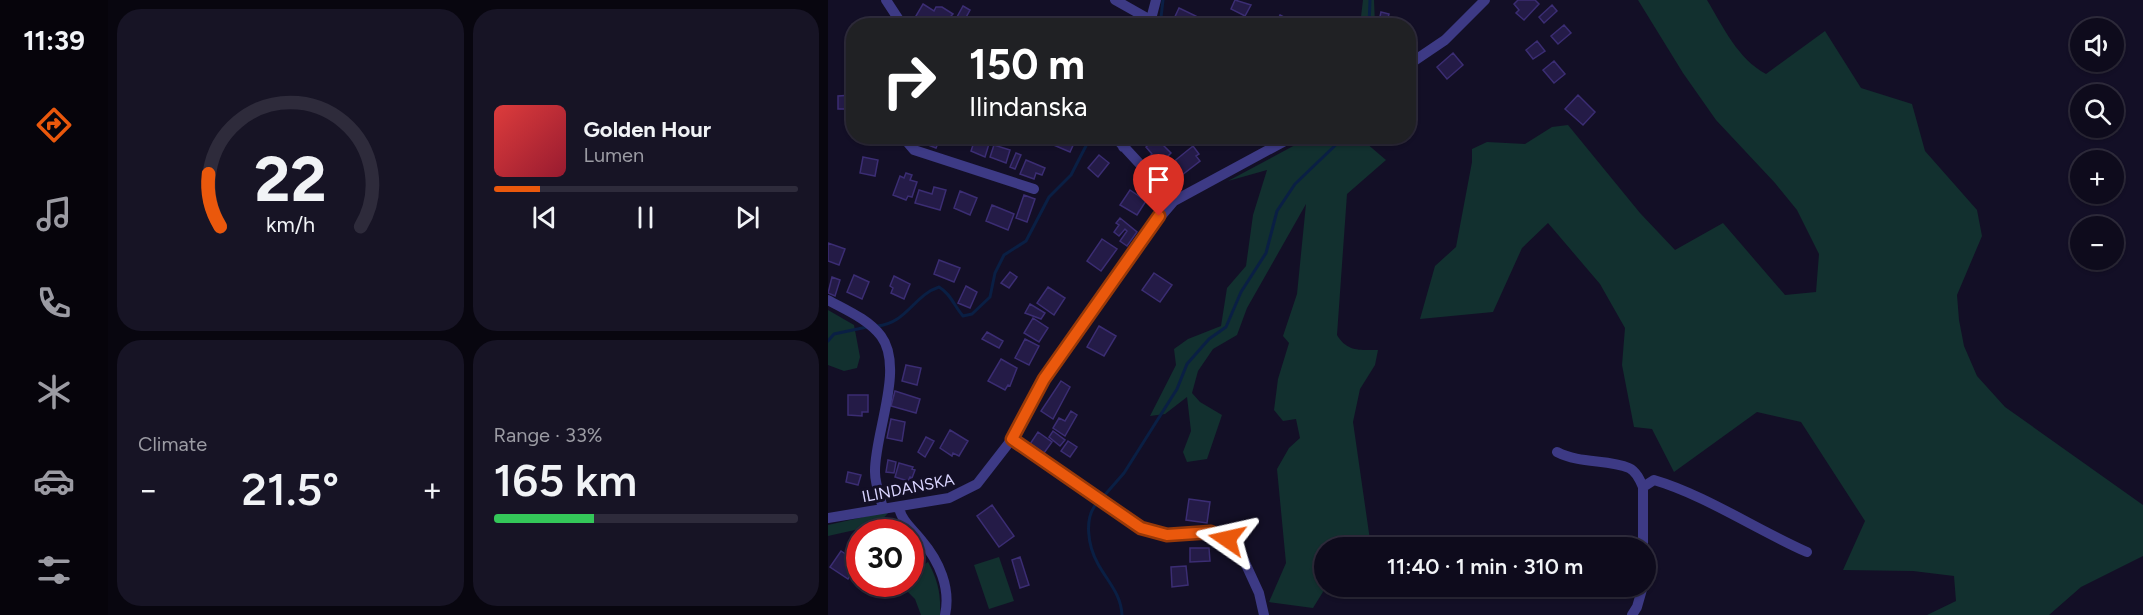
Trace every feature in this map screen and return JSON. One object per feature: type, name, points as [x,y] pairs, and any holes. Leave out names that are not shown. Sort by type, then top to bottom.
[{"type":"street","points":[[886,0],[898,18]]},
{"type":"street","points":[[1115,0],[1147,18]]},
{"type":"street","points":[[1152,18],[1156,0]]},
{"type":"street","points":[[1416,60],[1445,40],[1485,0]]},
{"type":"street","points":[[909,144],[914,150],[1034,189]]},
{"type":"street","points":[[1121,144],[1174,201]]},
{"type":"street","name":"ILINDANSKA","points":[[828,518],[949,498],[977,484],[1012,439],[1044,379],[1144,236],[1174,201],[1279,144]]},
{"type":"street","points":[[828,300],[869,323],[888,348],[889,384],[875,472],[883,508]]},
{"type":"street","points":[[1012,439],[1141,528],[1167,535],[1211,532],[1227,539],[1242,556],[1251,574],[1259,592],[1264,615]]},
{"type":"street","points":[[1557,452],[1567,457],[1629,468],[1637,475],[1643,487],[1643,537]]},
{"type":"street","points":[[1643,487],[1654,480],[1675,486],[1767,534],[1808,552]]},
{"type":"street","points":[[898,507],[903,519],[924,543],[943,575],[947,608],[945,615]]},
{"type":"street","points":[[1632,615],[1640,597]]},
{"type":"green space","points":[[1363,0],[1374,0],[1375,18],[1361,18]]},
{"type":"green space","points":[[1638,0],[1707,0],[1739,51],[1756,68],[1766,74],[1825,31],[1861,88],[1912,104],[1925,151],[1977,210],[1982,236],[1957,295],[1964,346],[1977,376],[2005,407],[2143,505],[2143,556],[2081,587],[2049,615],[1927,615],[1956,601],[1954,576],[1913,571],[1843,570],[1865,521],[1801,422],[1757,412],[1674,472],[1652,429],[1634,427],[1622,365],[1625,328],[1600,284],[1548,223],[1522,248],[1493,312],[1420,319],[1435,266],[1456,247],[1472,162],[1472,149],[1487,142],[1525,144],[1552,127],[1568,125],[1640,213],[1675,250],[1723,223],[1785,295],[1816,292],[1819,254],[1797,210],[1716,120],[1683,73]]},
{"type":"green space","points":[[1297,144],[1367,144],[1386,160],[1347,194],[1337,335],[1345,345],[1350,347],[1360,350],[1378,350],[1375,365],[1360,389],[1353,422],[1370,537],[1314,537],[1314,597],[1320,597],[1313,608],[1269,602],[1286,563],[1277,469],[1289,448],[1300,438],[1296,419],[1283,421],[1274,410],[1278,379],[1289,343],[1283,336],[1297,294],[1306,204],[1247,308],[1237,335],[1213,349],[1198,371],[1192,393],[1200,402],[1222,415],[1207,459],[1187,462],[1183,452],[1191,431],[1187,397],[1165,414],[1150,416],[1176,365],[1174,349],[1188,339],[1221,326],[1227,288],[1246,266],[1253,215],[1267,170],[1228,181]]},
{"type":"green space","points":[[828,310],[854,325],[860,357],[857,368],[844,371],[828,365]]},
{"type":"green space","points":[[890,511],[883,519],[855,519]]},
{"type":"green space","points":[[846,521],[846,532],[828,536],[828,525]]},
{"type":"green space","points":[[999,557],[1014,601],[989,609],[974,565]]},
{"type":"green space","points":[[928,562],[938,587],[940,615],[921,615],[913,597],[924,597],[924,565]]},
{"type":"building","points":[[1235,0],[1251,5],[1245,16],[1231,9]]},
{"type":"building","points":[[1518,0],[1535,0],[1539,4],[1524,20],[1516,13],[1519,10],[1514,4]]},
{"type":"building","points":[[923,4],[934,11],[936,7],[942,7],[953,14],[949,18],[915,18]]},
{"type":"building","points":[[1552,5],[1557,11],[1544,23],[1539,17]]},
{"type":"building","points":[[963,6],[970,10],[966,18],[957,17]]},
{"type":"building","points":[[1179,8],[1198,17],[1198,18],[1174,18]]},
{"type":"building","points":[[1381,12],[1389,14],[1388,18],[1380,18]]},
{"type":"building","points":[[1564,25],[1571,33],[1558,44],[1551,36]]},
{"type":"building","points":[[1537,41],[1545,51],[1533,59],[1526,50]]},
{"type":"building","points":[[1453,53],[1463,65],[1447,79],[1437,67]]},
{"type":"building","points":[[1554,61],[1565,74],[1554,83],[1543,70]]},
{"type":"building","points":[[846,95],[846,109],[838,109],[838,96]]},
{"type":"building","points":[[1578,95],[1595,112],[1583,125],[1565,109]]},
{"type":"building","points":[[926,144],[938,144],[936,148]]},
{"type":"building","points":[[973,144],[989,144],[985,157],[971,151]]},
{"type":"building","points":[[1051,144],[1074,144],[1070,152]]},
{"type":"building","points":[[1149,144],[1162,144],[1171,153],[1157,167],[1148,158],[1152,154],[1146,147]]},
{"type":"building","points":[[994,145],[1010,150],[1006,163],[990,157]]},
{"type":"building","points":[[1193,146],[1199,154],[1196,156],[1200,161],[1182,175],[1172,163]]},
{"type":"building","points":[[1016,153],[1021,155],[1015,169],[1010,167]]},
{"type":"building","points":[[1099,155],[1109,163],[1098,177],[1088,168]]},
{"type":"building","points":[[863,157],[878,160],[875,176],[860,173]]},
{"type":"building","points":[[1026,160],[1045,168],[1042,175],[1036,173],[1034,179],[1020,174]]},
{"type":"building","points":[[906,173],[912,175],[910,180],[917,182],[912,197],[908,196],[906,200],[893,195],[900,176],[904,178]]},
{"type":"building","points":[[934,187],[946,190],[940,210],[915,203],[919,190],[932,194]]},
{"type":"building","points":[[1130,190],[1146,201],[1137,215],[1120,205]]},
{"type":"building","points":[[960,191],[977,198],[970,215],[954,208]]},
{"type":"building","points":[[1024,195],[1035,199],[1027,222],[1016,218]]},
{"type":"building","points":[[992,205],[1014,214],[1008,230],[986,221]]},
{"type":"building","points":[[1120,218],[1137,232],[1127,246],[1120,241],[1127,231],[1125,229],[1119,236],[1114,232],[1119,225],[1116,223]]},
{"type":"building","points":[[1102,239],[1117,249],[1101,271],[1087,261]]},
{"type":"building","points":[[828,243],[845,249],[839,265],[828,261]]},
{"type":"building","points":[[939,260],[960,268],[954,282],[934,274]]},
{"type":"building","points":[[1010,272],[1017,277],[1009,288],[1001,283]]},
{"type":"building","points":[[1154,273],[1172,285],[1160,302],[1142,290]]},
{"type":"building","points":[[854,275],[869,282],[862,299],[847,292]]},
{"type":"building","points":[[894,276],[910,284],[904,299],[891,293],[893,288],[890,286]]},
{"type":"building","points":[[832,277],[840,280],[835,296],[828,293]]},
{"type":"building","points":[[966,286],[977,292],[970,308],[958,303]]},
{"type":"building","points":[[1048,287],[1065,298],[1054,315],[1037,303]]},
{"type":"building","points":[[1030,304],[1045,313],[1041,319],[1025,313]]},
{"type":"building","points":[[1033,318],[1048,328],[1039,342],[1024,333]]},
{"type":"building","points":[[1099,326],[1116,336],[1104,356],[1087,347]]},
{"type":"building","points":[[987,332],[1003,341],[999,348],[982,339]]},
{"type":"building","points":[[1025,339],[1039,346],[1029,365],[1015,358]]},
{"type":"building","points":[[1001,359],[1017,368],[1010,386],[1008,385],[1005,390],[988,381]]},
{"type":"building","points":[[906,365],[921,368],[917,385],[902,381]]},
{"type":"building","points":[[1061,381],[1070,387],[1053,419],[1041,411]]},
{"type":"building","points":[[895,391],[920,399],[916,413],[891,406]]},
{"type":"building","points":[[848,395],[868,395],[868,412],[862,412],[862,416],[848,415]]},
{"type":"building","points":[[1071,411],[1077,415],[1065,436],[1053,428],[1059,418],[1065,421]]},
{"type":"building","points":[[891,419],[905,422],[902,441],[887,438]]},
{"type":"building","points":[[950,430],[968,441],[959,456],[953,453],[952,456],[940,448]]},
{"type":"building","points":[[1053,431],[1065,440],[1060,446],[1049,437]]},
{"type":"building","points":[[1038,432],[1052,442],[1044,453],[1030,444]]},
{"type":"building","points":[[926,437],[934,441],[925,457],[918,452]]},
{"type":"building","points":[[1068,441],[1077,447],[1070,457],[1061,451]]},
{"type":"building","points":[[888,460],[896,462],[894,473],[886,472]]},
{"type":"building","points":[[899,463],[913,467],[912,469],[915,470],[908,481],[895,477]]},
{"type":"building","points":[[848,472],[861,475],[858,485],[846,482]]},
{"type":"building","points":[[1189,499],[1210,502],[1207,523],[1186,520]]},
{"type":"building","points":[[992,505],[1014,536],[999,547],[977,516]]},
{"type":"building","points":[[1190,548],[1209,548],[1210,561],[1190,562]]},
{"type":"building","points":[[841,551],[846,554],[846,578],[830,567]]},
{"type":"building","points":[[1020,557],[1029,585],[1020,588],[1012,560]]},
{"type":"building","points":[[1186,566],[1188,585],[1172,587],[1171,567]]},
{"type":"waterway","points":[[1161,18],[1163,0]]},
{"type":"waterway","points":[[1369,18],[1370,0]]},
{"type":"waterway","points":[[877,326],[887,324],[903,315],[923,296],[939,287],[963,316],[972,314],[990,297],[995,273],[1004,255],[1026,241],[1049,197],[1071,175],[1087,144]]},
{"type":"waterway","points":[[1103,497],[1124,473],[1177,389],[1187,364],[1209,339],[1226,327],[1241,292],[1266,253],[1277,211],[1295,184],[1337,144]]},
{"type":"waterway","points":[[828,341],[834,334],[867,327]]},
{"type":"waterway","points":[[1098,502],[1090,515],[1090,540],[1098,564],[1117,594],[1122,615]]},
{"type":"route","points":[[1159,216],[1044,379],[1012,439],[1141,528],[1167,535],[1211,532],[1227,539]]}]
